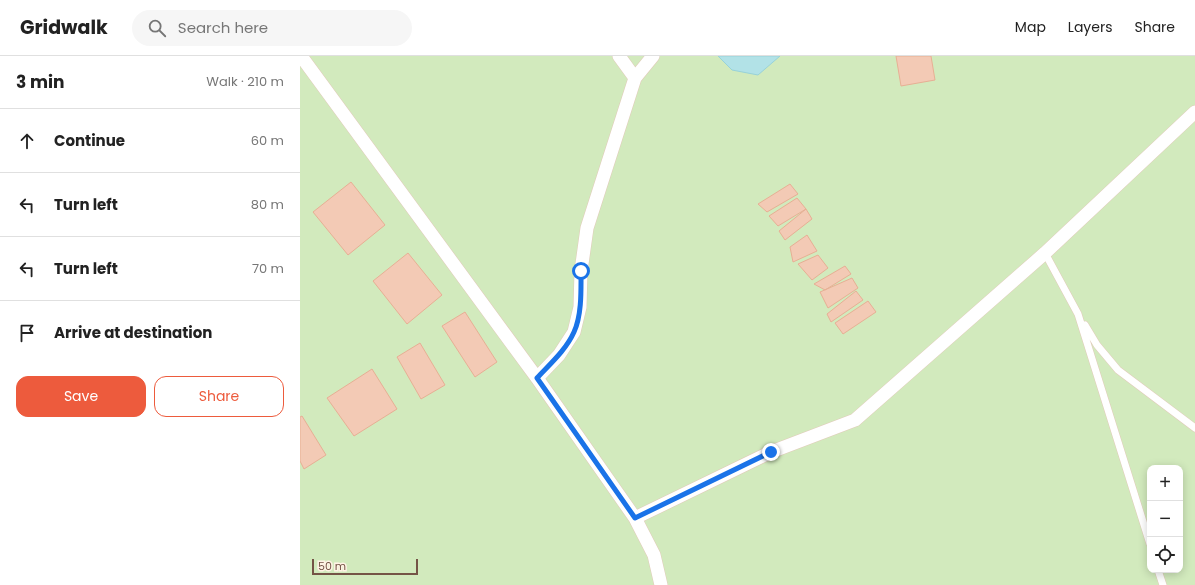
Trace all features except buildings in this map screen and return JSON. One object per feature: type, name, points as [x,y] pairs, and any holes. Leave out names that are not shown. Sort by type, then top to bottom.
[{"type":"street","points":[[301,56],[537,378],[635,518],[654,555],[661,585]]},
{"type":"street","points":[[619,56],[635,78]]},
{"type":"street","points":[[537,378],[559,355],[574,332],[580,307],[581,271],[587,228],[635,78],[653,56]]},
{"type":"street","points":[[635,518],[771,452],[855,420],[1045,253],[1195,112]]},
{"type":"lane","points":[[1045,253],[1078,314],[1097,345],[1118,370],[1195,428]]},
{"type":"lane","points":[[1078,314],[1148,537]]},
{"type":"lane","points":[[1159,573],[1163,585]]},
{"type":"green space","points":[[300,56],[1195,56],[1195,585],[300,585]]},
{"type":"water","points":[[718,56],[780,56],[758,75],[732,70]]},
{"type":"route","points":[[581,271],[580,307],[574,332],[559,355],[537,378],[635,518],[771,452]]}]
